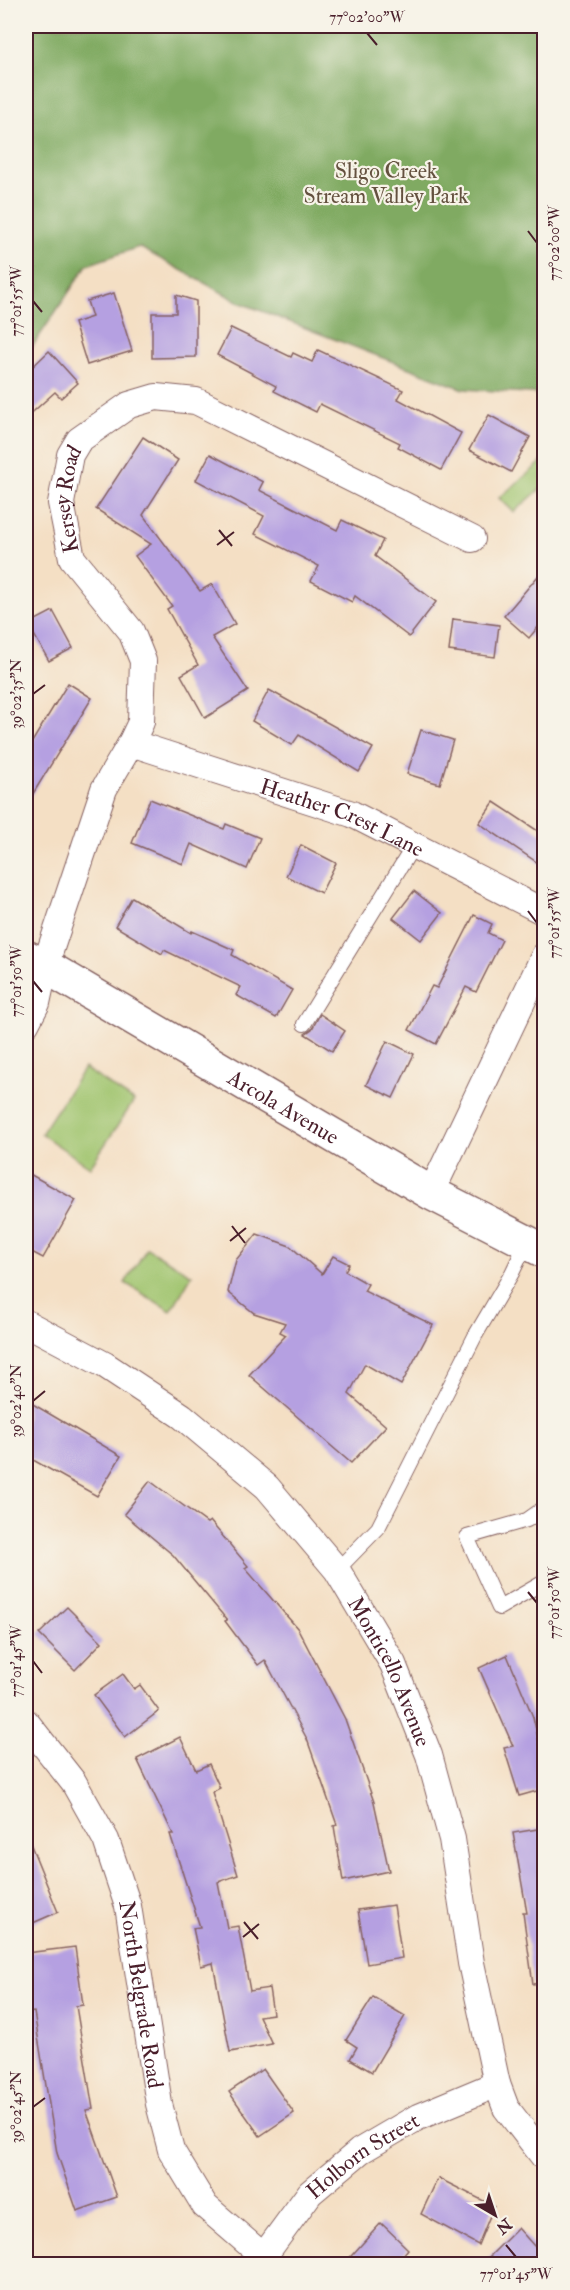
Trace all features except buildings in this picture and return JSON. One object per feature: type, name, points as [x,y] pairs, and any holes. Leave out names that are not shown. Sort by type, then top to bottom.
[{"type":"street","name":"Kersey Road","points":[[26,1024],[37,1003],[35,962],[104,789],[141,722],[143,662],[131,631],[72,558],[61,503],[70,455],[79,440],[129,405],[156,397],[196,401],[472,538]]},
{"type":"street","name":"Heather Crest Lane","points":[[131,743],[352,814],[544,912]]},
{"type":"street","points":[[431,1193],[544,956]]},
{"type":"street","name":"Arcola Avenue","points":[[35,962],[431,1193],[536,1246]]},
{"type":"street","name":"Monticello Avenue","points":[[26,1323],[105,1365],[182,1416],[267,1487],[337,1570],[393,1664],[429,1755],[452,1839],[471,1964],[497,2084],[506,2108],[544,2157]]},
{"type":"street","name":"North Belgrade Road","points":[[26,1722],[74,1783],[106,1840],[128,1906],[159,2104],[171,2150],[205,2206],[261,2260]]},
{"type":"street","name":"Holborn Street","points":[[261,2260],[310,2193],[360,2151],[418,2117],[497,2084]]},
{"type":"lane","points":[[304,1024],[414,845]]},
{"type":"lane","points":[[337,1570],[378,1528],[475,1336],[512,1273],[536,1246]]},
{"type":"lane","points":[[544,1508],[526,1520],[467,1537],[499,1608],[544,1582]]},
{"type":"green space","name":"Sligo Creek Stream Valley Park","points":[[26,26],[544,26],[544,394],[463,389],[241,303],[139,247],[87,265],[26,356]]},
{"type":"green space","points":[[544,460],[544,486],[514,512],[499,498]]},
{"type":"green space","points":[[84,1068],[134,1101],[90,1167],[41,1134]]},
{"type":"green space","points":[[147,1248],[192,1275],[171,1311],[125,1283]]}]
